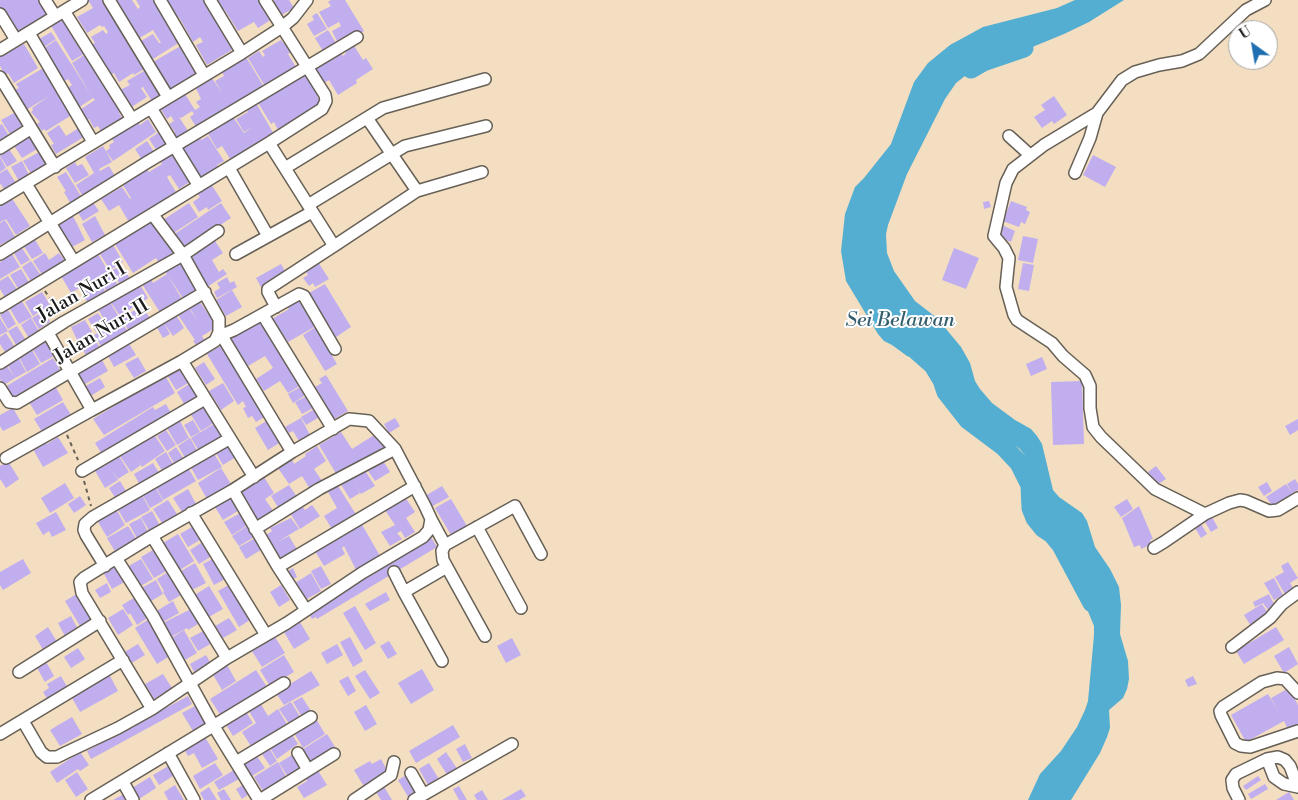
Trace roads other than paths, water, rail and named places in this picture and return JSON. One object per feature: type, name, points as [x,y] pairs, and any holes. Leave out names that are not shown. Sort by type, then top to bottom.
[{"type":"street","points":[[45,0],[59,13],[132,119]]},
{"type":"street","points":[[0,50],[82,0]]},
{"type":"street","points":[[110,0],[168,97]]},
{"type":"street","points":[[160,0],[204,75]]},
{"type":"street","points":[[210,0],[242,53]]},
{"type":"street","points":[[0,307],[229,168],[325,106],[325,95],[265,0]]},
{"type":"street","points":[[0,199],[242,53],[282,27],[293,18],[308,0]]},
{"type":"street","points":[[1075,173],[1090,138],[1097,114],[1122,80],[1135,72],[1159,64],[1182,61],[1198,54],[1246,10],[1265,0]]},
{"type":"street","points":[[0,14],[16,40]]},
{"type":"street","points":[[29,33],[93,142]]},
{"type":"street","points":[[0,254],[358,37]]},
{"type":"street","points":[[0,77],[4,93],[54,167]]},
{"type":"street","points":[[285,168],[391,104],[485,79]]},
{"type":"street","points":[[151,108],[199,186]]},
{"type":"street","points":[[1097,114],[1030,155],[1013,169],[1006,183],[994,236],[1004,248],[1009,258],[1006,287],[1017,320],[1052,343],[1063,356],[1085,375],[1090,386],[1090,408],[1093,427],[1101,437],[1156,489],[1205,514]]},
{"type":"street","points":[[367,118],[417,191]]},
{"type":"street","points":[[236,254],[268,236],[391,155],[411,144],[486,126]]},
{"type":"street","points":[[0,148],[30,129]]},
{"type":"street","points":[[1009,136],[1030,155]]},
{"type":"street","points":[[269,143],[334,246]]},
{"type":"street","points":[[229,168],[268,236]]},
{"type":"street","points":[[276,307],[267,290],[417,191],[482,172]]},
{"type":"street","points":[[26,184],[74,262]]},
{"type":"street","points":[[152,215],[183,255],[205,292],[219,318],[219,336],[292,452]]},
{"type":"street","name":"Jalan Nuri I","points":[[0,363],[64,322],[183,255],[218,231]]},
{"type":"street","name":"Jalan Nuri II","points":[[0,388],[9,402],[17,403],[205,292]]},
{"type":"street","points":[[6,458],[182,361],[209,345],[219,336],[263,315],[296,294],[304,296],[335,349]]},
{"type":"street","points":[[263,315],[333,429]]},
{"type":"street","points":[[48,333],[92,410]]},
{"type":"street","points":[[182,361],[254,477]]},
{"type":"street","points":[[82,471],[205,399]]},
{"type":"street","points":[[152,709],[82,593],[80,582],[152,536],[233,490],[292,452],[349,419],[369,421],[395,449],[444,545]]},
{"type":"street","points":[[105,566],[84,530],[85,524],[93,516],[230,439]]},
{"type":"street","points":[[255,529],[319,489],[395,449]]},
{"type":"street","points":[[278,567],[415,486]]},
{"type":"street","points":[[233,490],[278,567],[306,610]]},
{"type":"street","points":[[1154,548],[1205,514],[1240,500],[1269,511],[1278,510],[1298,498]]},
{"type":"street","points":[[485,636],[443,560],[442,551],[444,545],[515,506],[541,554]]},
{"type":"street","points":[[191,513],[266,636]]},
{"type":"street","points":[[23,721],[41,752],[46,756],[57,757],[118,728],[152,709],[227,658],[266,636],[362,573],[423,537],[429,530],[431,519]]},
{"type":"street","points":[[477,527],[521,608]]},
{"type":"street","points":[[152,536],[227,658]]},
{"type":"street","points":[[116,558],[153,616],[214,725],[259,800],[334,754]]},
{"type":"street","points":[[404,592],[447,568]]},
{"type":"street","points":[[394,572],[442,661]]},
{"type":"street","points":[[1232,647],[1270,618],[1282,604],[1298,592]]},
{"type":"street","points":[[19,672],[100,621]]},
{"type":"street","points":[[0,734],[123,660]]},
{"type":"street","points":[[1298,693],[1285,679],[1277,678],[1262,682],[1223,706],[1220,711],[1220,715],[1235,743],[1241,746],[1250,747],[1298,731]]},
{"type":"street","points":[[91,800],[284,683]]},
{"type":"street","points":[[236,762],[311,717]]},
{"type":"street","points":[[410,773],[419,797],[512,744]]},
{"type":"street","points":[[168,753],[194,800]]},
{"type":"street","points":[[298,753],[308,770]]},
{"type":"street","points":[[1239,800],[1233,788],[1232,780],[1236,774],[1267,759]]},
{"type":"street","points":[[354,800],[370,796],[391,775],[394,762]]},
{"type":"street","points":[[123,782],[133,800]]},
{"type":"water","name":"Sei Belawan","points":[[1075,0],[1124,0],[1089,22],[1064,34],[1030,48],[994,58],[956,83],[945,99],[907,174],[886,234],[887,253],[894,271],[915,301],[937,318],[961,347],[970,363],[975,381],[980,389],[992,403],[1031,429],[1037,436],[1042,444],[1053,490],[1059,497],[1082,513],[1087,521],[1095,547],[1110,569],[1119,587],[1121,605],[1120,634],[1128,661],[1129,679],[1123,698],[1109,710],[1110,728],[1107,737],[1100,753],[1071,800],[1028,800],[1040,774],[1061,751],[1077,727],[1088,701],[1094,626],[1080,592],[1080,574],[1059,533],[1036,512],[1032,503],[1034,484],[1026,457],[1012,443],[993,437],[970,417],[958,403],[939,372],[932,366],[907,356],[884,341],[846,281],[841,251],[845,214],[855,187],[891,144],[914,82],[928,63],[950,45],[983,27],[1057,8]]},
{"type":"waterway","name":"Sei Belawan","points":[[971,69],[983,62],[1024,48]]},
{"type":"waterway","name":"Sei Belawan","points":[[917,351],[933,365],[942,380],[946,392],[968,420],[1004,447],[1019,463],[1030,485],[1031,508],[1035,518],[1061,545],[1092,603]]}]
